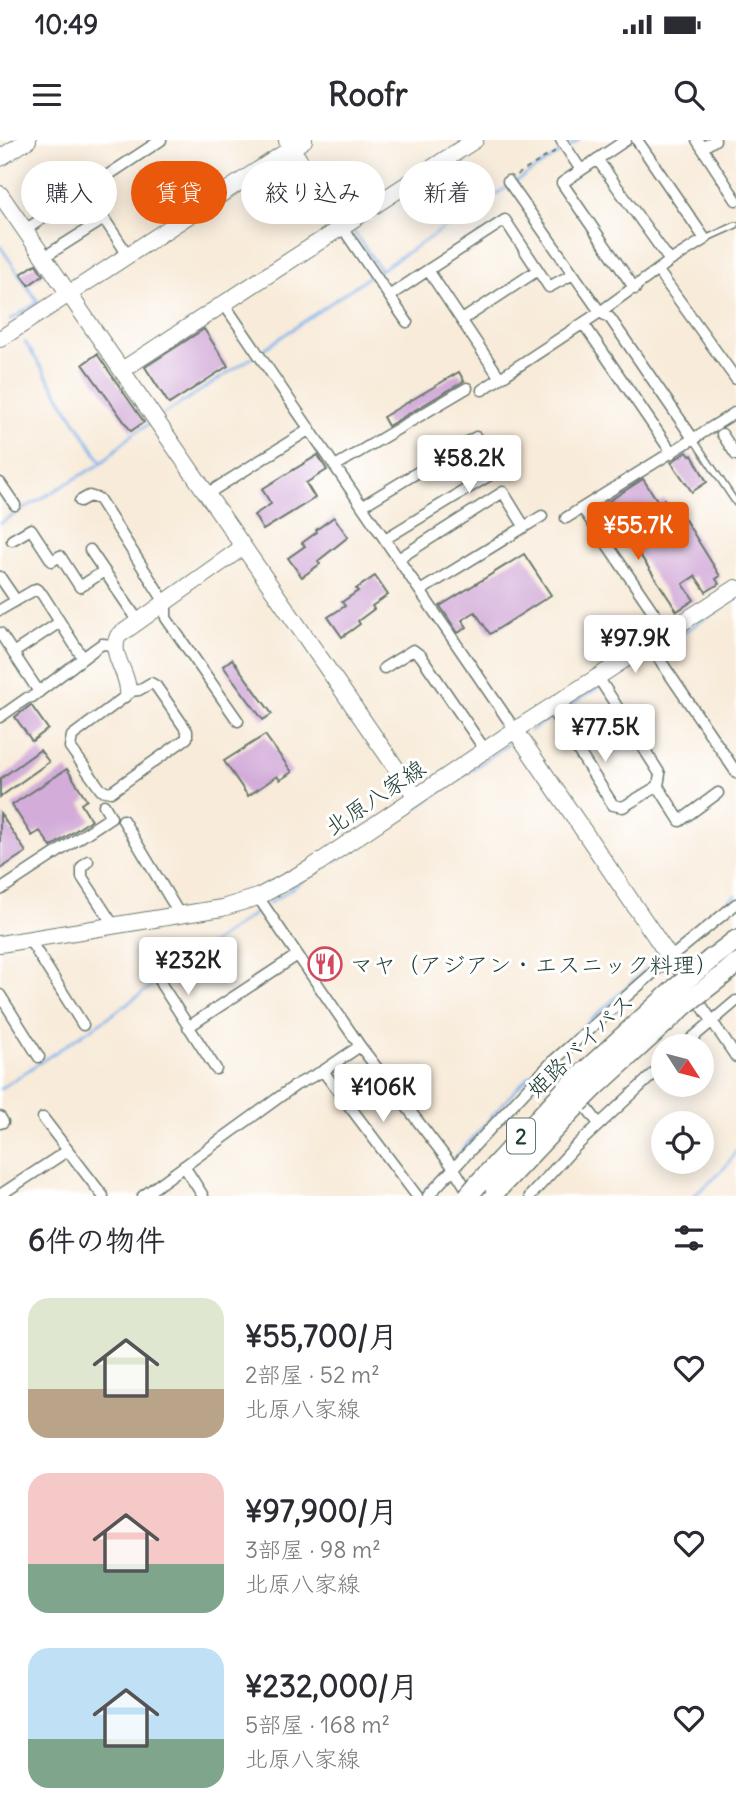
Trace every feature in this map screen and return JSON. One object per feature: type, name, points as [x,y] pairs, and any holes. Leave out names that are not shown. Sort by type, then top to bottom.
[{"type":"highway","name":"姫路バイパス","points":[[477,1193],[589,1080],[681,996],[723,966],[736,940]]},
{"type":"street","points":[[0,158],[27,140]]},
{"type":"street","points":[[117,169],[161,140]]},
{"type":"street","points":[[122,370],[475,140]]},
{"type":"street","points":[[626,140],[562,183],[635,289]]},
{"type":"street","points":[[482,390],[635,289],[670,261],[705,239],[637,140]]},
{"type":"street","points":[[715,140],[700,144],[735,196]]},
{"type":"street","points":[[0,339],[294,143],[342,227],[407,323]]},
{"type":"street","points":[[563,143],[581,170]]},
{"type":"street","points":[[597,159],[670,261]]},
{"type":"street","points":[[508,181],[600,312],[610,318],[694,440]]},
{"type":"street","points":[[0,194],[415,797]]},
{"type":"street","points":[[389,296],[505,220],[550,287],[573,274]]},
{"type":"street","points":[[25,230],[34,224]]},
{"type":"street","points":[[44,257],[96,224]]},
{"type":"street","points":[[107,224],[128,255]]},
{"type":"street","points":[[428,270],[500,378]]},
{"type":"street","points":[[462,320],[538,270]]},
{"type":"street","points":[[658,271],[736,379]]},
{"type":"street","points":[[224,304],[736,1057]]},
{"type":"street","points":[[583,323],[673,453]]},
{"type":"street","points":[[335,466],[467,388]]},
{"type":"street","points":[[566,518],[736,412]]},
{"type":"street","points":[[207,494],[310,429]]},
{"type":"street","points":[[722,434],[736,455]]},
{"type":"street","points":[[362,506],[476,436],[496,471]]},
{"type":"street","points":[[385,539],[508,464]]},
{"type":"street","points":[[0,483],[15,505]]},
{"type":"street","points":[[398,559],[503,492],[524,526]]},
{"type":"street","points":[[80,501],[89,496],[99,499],[166,604],[166,618],[238,721]]},
{"type":"street","points":[[583,509],[667,632]]},
{"type":"street","points":[[420,591],[542,516]]},
{"type":"street","points":[[12,540],[32,529],[52,561],[60,556],[80,587],[104,571]]},
{"type":"street","points":[[128,691],[139,690],[151,683],[156,686],[187,731],[187,738],[111,792],[101,790],[70,747],[70,740],[126,696],[128,682],[114,645],[118,636],[243,547]]},
{"type":"street","points":[[90,550],[139,622]]},
{"type":"street","points":[[0,577],[15,599]]},
{"type":"street","name":"北原八家線","points":[[0,944],[262,903],[515,730],[554,713],[653,650],[667,632],[736,588]]},
{"type":"street","points":[[0,610],[36,589],[42,594],[83,658]]},
{"type":"street","points":[[13,653],[60,622]]},
{"type":"street","points":[[0,633],[39,692]]},
{"type":"street","points":[[0,717],[39,692],[102,644],[114,645]]},
{"type":"street","points":[[384,668],[413,650],[421,656],[485,750]]},
{"type":"street","points":[[653,650],[736,772]]},
{"type":"street","points":[[602,683],[660,774],[658,786],[680,821],[718,793]]},
{"type":"street","points":[[554,713],[614,805],[623,807],[658,786]]},
{"type":"street","points":[[0,890],[111,817],[104,805]]},
{"type":"street","points":[[123,820],[180,915]]},
{"type":"street","points":[[88,861],[82,867],[82,877],[114,926]]},
{"type":"street","points":[[262,903],[360,1046],[453,1167],[477,1193]]},
{"type":"street","points":[[428,1196],[552,1062],[736,904]]},
{"type":"street","points":[[29,939],[83,1025]]},
{"type":"street","points":[[188,1027],[296,956]]},
{"type":"street","points":[[162,984],[216,1069]]},
{"type":"street","points":[[0,995],[39,1057]]},
{"type":"street","points":[[696,1034],[736,1001]]},
{"type":"street","points":[[143,1196],[158,1191],[184,1166],[296,1085],[360,1046]]},
{"type":"street","points":[[552,1062],[598,1124]]},
{"type":"street","points":[[323,1071],[418,1196]]},
{"type":"street","points":[[530,1196],[598,1124],[651,1076]]},
{"type":"street","points":[[0,1117],[3,1122],[0,1123]]},
{"type":"street","points":[[43,1118],[103,1196]]},
{"type":"street","points":[[0,1195],[67,1151]]},
{"type":"street","points":[[184,1166],[203,1196]]},
{"type":"lane","points":[[705,239],[736,225]]},
{"type":"lane","points":[[694,440],[736,503]]},
{"type":"path","points":[[508,181],[563,143]]},
{"type":"building","points":[[36,264],[43,275],[29,285],[21,274]]},
{"type":"building","points":[[204,329],[228,366],[169,404],[145,367]]},
{"type":"building","points":[[97,354],[144,422],[131,431],[83,364]]},
{"type":"building","points":[[459,372],[464,381],[388,426],[383,417]]},
{"type":"building","points":[[687,452],[692,455],[707,482],[692,492],[671,462]]},
{"type":"building","points":[[318,455],[327,470],[306,483],[315,498],[263,530],[254,515],[271,504],[262,489]]},
{"type":"building","points":[[643,479],[659,503],[664,499],[674,513],[679,510],[720,576],[716,579],[719,584],[706,592],[695,576],[683,584],[694,600],[677,611],[606,503]]},
{"type":"building","points":[[334,517],[348,537],[302,577],[288,558],[305,546],[302,543]]},
{"type":"building","points":[[524,554],[551,595],[490,634],[475,612],[462,620],[467,627],[458,633],[440,606]]},
{"type":"building","points":[[375,576],[388,595],[372,606],[374,609],[358,621],[360,624],[342,637],[328,617],[345,606],[342,602]]},
{"type":"building","points":[[232,659],[272,714],[263,720],[223,666]]},
{"type":"building","points":[[31,705],[48,729],[32,741],[15,717]]},
{"type":"building","points":[[265,735],[292,772],[280,780],[277,776],[248,796],[224,761]]},
{"type":"building","points":[[40,750],[49,762],[0,797],[0,779]]},
{"type":"building","points":[[67,769],[87,800],[81,804],[91,820],[51,847],[40,831],[32,836],[12,805]]},
{"type":"building","points":[[0,813],[26,852],[0,869]]},
{"type":"waterway","points":[[570,146],[579,140]]},
{"type":"waterway","points":[[515,182],[565,150]]},
{"type":"waterway","points":[[377,272],[509,186]]},
{"type":"waterway","points":[[352,229],[380,269]]},
{"type":"waterway","points":[[0,246],[38,302],[10,320]]},
{"type":"waterway","points":[[261,351],[371,275]]},
{"type":"waterway","points":[[25,342],[102,463]]},
{"type":"waterway","points":[[161,416],[256,355]]},
{"type":"waterway","points":[[0,523],[102,463],[130,436],[150,423]]},
{"type":"waterway","points":[[656,650],[736,599]]},
{"type":"waterway","points":[[606,682],[651,653]]},
{"type":"waterway","points":[[559,712],[601,686]]},
{"type":"waterway","points":[[530,731],[554,716]]},
{"type":"waterway","points":[[336,861],[510,743]]},
{"type":"waterway","points":[[268,904],[303,881]]},
{"type":"waterway","points":[[670,949],[736,895]]},
{"type":"waterway","points":[[0,1089],[104,1020],[262,908]]},
{"type":"waterway","points":[[556,1052],[662,955]]},
{"type":"waterway","points":[[452,1161],[517,1088],[546,1061]]},
{"type":"waterway","points":[[693,1196],[723,1170],[736,1150]]},
{"type":"waterway","points":[[421,1194],[448,1166]]},
{"type":"place","name":"マヤ（アジアン・エスニック料理）","points":[[325,964]]}]
